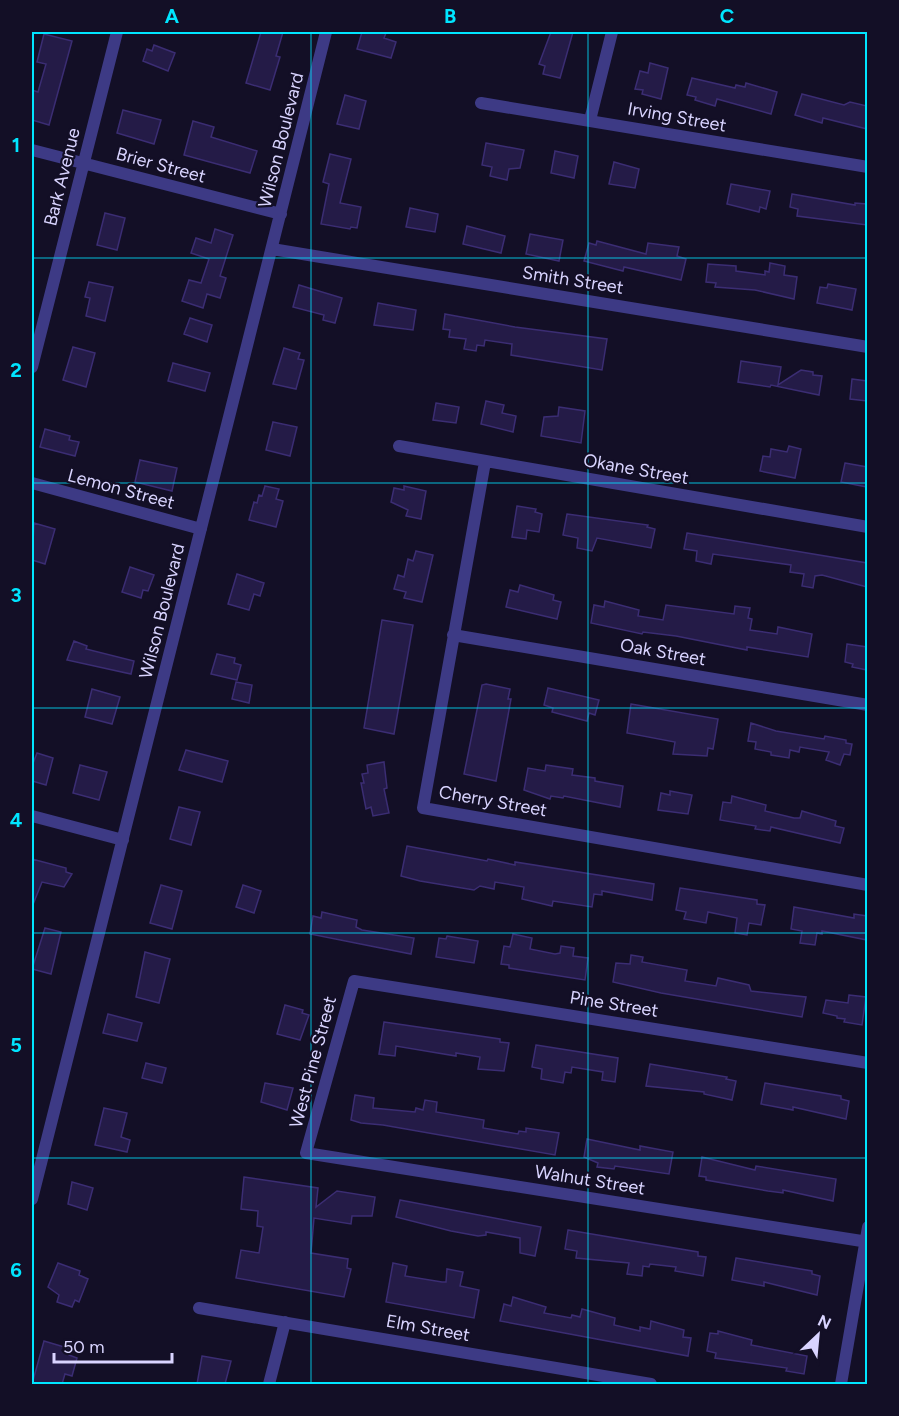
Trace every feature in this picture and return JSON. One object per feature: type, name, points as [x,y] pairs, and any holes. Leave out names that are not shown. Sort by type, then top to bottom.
[{"type":"street","name":"Bark Avenue","points":[[32,367],[117,32]]},
{"type":"street","name":"Wilson Boulevard","points":[[32,1200],[38,1151],[123,840],[326,32]]},
{"type":"street","points":[[590,120],[612,32]]},
{"type":"street","name":"Irving Street","points":[[481,103],[867,167]]},
{"type":"street","name":"Brier Street","points":[[32,150],[281,214]]},
{"type":"street","name":"Smith Street","points":[[272,249],[867,346]]},
{"type":"street","name":"Okane Street","points":[[399,446],[867,527]]},
{"type":"street","name":"Cherry Street","points":[[485,462],[423,808],[867,885]]},
{"type":"street","name":"Lemon Street","points":[[32,483],[201,529]]},
{"type":"street","name":"Oak Street","points":[[453,635],[867,705]]},
{"type":"street","points":[[32,816],[123,840]]},
{"type":"street","name":"Pine Street","points":[[354,981],[867,1063]]},
{"type":"street","name":"West Pine Street","points":[[306,1153],[354,981]]},
{"type":"street","name":"Walnut Street","points":[[306,1153],[866,1242]]},
{"type":"street","points":[[841,1384],[867,1227]]},
{"type":"street","name":"Elm Street","points":[[199,1308],[651,1384]]},
{"type":"street","points":[[269,1384],[285,1322]]},
{"type":"building","points":[[261,32],[283,32],[276,56],[280,57],[270,90],[246,83]]},
{"type":"building","points":[[362,32],[386,33],[384,38],[396,42],[391,58],[357,49]]},
{"type":"building","points":[[551,32],[573,32],[560,78],[543,74],[545,66],[539,64]]},
{"type":"building","points":[[44,34],[72,41],[49,125],[32,120],[32,90],[38,92],[46,64],[37,62]]},
{"type":"building","points":[[154,45],[175,53],[168,71],[143,61],[147,49],[152,51]]},
{"type":"building","points":[[650,63],[668,68],[661,99],[642,94],[643,90],[635,89],[640,71],[648,73]]},
{"type":"building","points":[[692,78],[735,88],[736,85],[745,87],[746,83],[777,92],[771,114],[717,99],[715,106],[695,100],[696,97],[687,95]]},
{"type":"building","points":[[802,94],[844,105],[850,102],[867,106],[867,129],[823,118],[822,123],[795,115]]},
{"type":"building","points":[[345,95],[366,101],[359,129],[337,124]]},
{"type":"building","points":[[123,110],[161,120],[154,144],[117,133]]},
{"type":"building","points":[[193,121],[214,127],[211,137],[257,151],[250,173],[184,155]]},
{"type":"building","points":[[486,143],[524,150],[520,168],[509,169],[507,180],[490,176],[492,167],[482,165]]},
{"type":"building","points":[[555,151],[578,156],[574,178],[551,173]]},
{"type":"building","points":[[330,154],[351,159],[340,203],[361,207],[357,228],[321,224],[329,184],[323,182]]},
{"type":"building","points":[[614,162],[639,169],[635,188],[609,184]]},
{"type":"building","points":[[731,184],[770,191],[766,209],[760,207],[759,212],[727,204]]},
{"type":"building","points":[[792,194],[855,205],[855,203],[867,204],[867,225],[797,216],[798,209],[790,207]]},
{"type":"building","points":[[410,208],[438,214],[435,232],[406,227]]},
{"type":"building","points":[[105,213],[125,218],[117,250],[97,245]]},
{"type":"building","points":[[467,226],[505,236],[501,253],[463,244]]},
{"type":"building","points":[[215,229],[233,235],[220,276],[226,278],[220,298],[207,294],[203,308],[182,301],[189,280],[201,283],[209,259],[191,253],[196,238],[211,243]]},
{"type":"building","points":[[530,234],[563,240],[559,261],[526,254]]},
{"type":"building","points":[[597,241],[646,254],[648,243],[679,247],[677,256],[686,259],[681,280],[624,267],[623,271],[584,261],[589,243],[596,245]]},
{"type":"building","points":[[770,263],[785,266],[784,275],[797,277],[794,299],[755,290],[715,287],[716,283],[706,282],[708,264],[736,266],[736,271],[765,275],[765,271],[769,272]]},
{"type":"building","points":[[89,282],[113,287],[105,321],[86,316],[90,298],[85,297]]},
{"type":"building","points":[[828,284],[856,289],[852,310],[817,303],[820,287],[827,288]]},
{"type":"building","points":[[299,285],[342,298],[335,323],[323,320],[324,315],[293,307]]},
{"type":"building","points":[[378,303],[416,310],[413,330],[374,325]]},
{"type":"building","points":[[445,314],[515,327],[607,339],[602,370],[511,355],[512,344],[485,340],[484,346],[477,345],[476,351],[464,349],[466,339],[449,337],[450,330],[443,329]]},
{"type":"building","points":[[190,318],[212,325],[207,342],[184,334]]},
{"type":"building","points":[[73,347],[95,353],[86,387],[63,380]]},
{"type":"building","points":[[284,348],[300,353],[298,359],[304,360],[296,389],[273,384]]},
{"type":"building","points":[[741,361],[781,367],[778,385],[801,370],[813,372],[813,375],[822,376],[819,395],[771,385],[770,387],[738,382]]},
{"type":"building","points":[[173,363],[210,373],[205,391],[168,381]]},
{"type":"building","points":[[852,379],[867,381],[867,401],[850,399]]},
{"type":"building","points":[[486,401],[504,405],[502,413],[516,416],[513,432],[481,424]]},
{"type":"building","points":[[436,403],[459,407],[456,423],[433,420]]},
{"type":"building","points":[[559,407],[585,411],[581,443],[541,436],[544,417],[558,416]]},
{"type":"building","points":[[273,422],[297,427],[290,456],[266,450]]},
{"type":"building","points":[[45,429],[70,436],[69,440],[79,442],[75,456],[40,447]]},
{"type":"building","points":[[789,446],[801,449],[795,478],[760,471],[763,456],[770,457],[771,449],[787,452]]},
{"type":"building","points":[[140,460],[177,468],[172,491],[135,482]]},
{"type":"building","points":[[845,463],[867,467],[867,487],[841,482]]},
{"type":"building","points":[[265,486],[279,489],[276,499],[283,501],[276,527],[249,520],[254,502],[257,503],[259,495],[262,496]]},
{"type":"building","points":[[404,486],[426,491],[421,519],[406,516],[408,510],[391,502],[394,488],[404,490]]},
{"type":"building","points":[[517,506],[536,509],[535,512],[542,514],[539,532],[527,530],[526,539],[512,537]]},
{"type":"building","points":[[567,514],[648,525],[647,527],[655,529],[651,548],[597,538],[592,551],[577,548],[578,538],[563,535]]},
{"type":"building","points":[[34,523],[55,529],[45,564],[32,560]]},
{"type":"building","points":[[687,533],[867,563],[867,587],[822,575],[815,576],[813,588],[802,586],[804,574],[790,572],[791,565],[713,554],[711,564],[696,561],[697,551],[684,549]]},
{"type":"building","points":[[416,551],[433,555],[422,602],[404,598],[406,592],[394,589],[398,575],[404,577],[408,559],[413,561]]},
{"type":"building","points":[[130,567],[154,575],[148,591],[143,590],[141,598],[122,592]]},
{"type":"building","points":[[237,574],[264,583],[260,596],[254,594],[249,610],[228,604]]},
{"type":"building","points":[[520,585],[554,595],[553,600],[561,602],[557,619],[506,607],[510,590],[518,592]]},
{"type":"building","points":[[605,601],[639,610],[638,616],[663,620],[666,605],[734,614],[735,606],[750,608],[748,618],[752,619],[750,630],[777,634],[778,627],[812,634],[808,657],[747,647],[747,650],[676,636],[643,632],[642,634],[591,623],[594,605],[604,607]]},
{"type":"building","points":[[382,620],[413,625],[394,734],[364,728]]},
{"type":"building","points":[[74,641],[87,646],[86,649],[134,661],[131,674],[67,660]]},
{"type":"building","points":[[847,644],[867,647],[867,670],[852,667],[853,664],[845,662]]},
{"type":"building","points":[[217,654],[235,658],[234,663],[241,665],[237,680],[211,674]]},
{"type":"building","points":[[236,682],[252,685],[249,703],[232,699]]},
{"type":"building","points":[[482,685],[510,689],[508,699],[511,699],[496,781],[464,774]]},
{"type":"building","points":[[548,688],[599,700],[595,715],[589,713],[587,721],[552,712],[553,708],[544,705]]},
{"type":"building","points":[[92,689],[120,697],[112,724],[85,717]]},
{"type":"building","points":[[631,704],[718,719],[713,749],[708,748],[707,756],[673,754],[675,742],[627,733]]},
{"type":"building","points":[[751,723],[776,731],[824,739],[825,736],[846,740],[846,743],[852,744],[850,755],[844,754],[840,765],[826,760],[829,752],[800,747],[799,752],[790,750],[789,758],[771,755],[771,752],[755,749],[756,742],[748,741]]},
{"type":"building","points":[[186,750],[228,761],[222,782],[179,770]]},
{"type":"building","points":[[37,753],[53,758],[46,785],[32,781],[32,766]]},
{"type":"building","points":[[384,762],[387,788],[384,789],[389,813],[373,816],[371,807],[366,809],[361,783],[364,783],[362,774],[368,773],[367,765]]},
{"type":"building","points":[[80,765],[107,772],[99,800],[73,793]]},
{"type":"building","points":[[546,765],[573,769],[572,775],[595,778],[595,781],[623,786],[620,807],[564,796],[563,798],[551,796],[550,799],[524,790],[528,768],[545,771]]},
{"type":"building","points":[[670,791],[692,795],[688,814],[658,810],[661,793],[670,795]]},
{"type":"building","points":[[732,796],[766,805],[765,811],[794,818],[800,818],[802,811],[836,821],[835,826],[844,828],[840,843],[771,827],[770,831],[755,829],[756,826],[720,820],[723,802],[731,803]]},
{"type":"building","points":[[179,807],[200,812],[191,845],[170,839]]},
{"type":"building","points":[[407,846],[487,861],[488,859],[515,865],[515,862],[654,884],[652,900],[602,891],[602,895],[594,894],[592,907],[553,901],[552,906],[522,899],[524,887],[495,882],[494,889],[480,886],[474,890],[420,881],[401,876]]},
{"type":"building","points":[[32,859],[66,868],[66,872],[72,874],[64,887],[42,882],[32,907]]},
{"type":"building","points":[[161,885],[182,891],[172,929],[150,923]]},
{"type":"building","points":[[243,885],[261,891],[254,913],[236,907]]},
{"type":"building","points":[[680,888],[757,900],[757,904],[765,905],[761,925],[749,923],[747,935],[735,933],[737,918],[708,912],[706,923],[684,919],[686,912],[676,910]]},
{"type":"building","points":[[794,907],[854,918],[854,914],[867,916],[867,940],[822,931],[822,934],[817,933],[815,945],[800,943],[802,931],[791,929]]},
{"type":"building","points":[[322,912],[357,920],[356,927],[362,930],[414,938],[411,954],[310,934],[313,916],[321,918]]},
{"type":"building","points":[[45,928],[61,932],[51,974],[32,969]]},
{"type":"building","points":[[513,934],[532,938],[530,949],[555,954],[560,953],[561,946],[574,948],[573,956],[588,958],[585,980],[509,968],[509,965],[501,964],[504,946],[510,947]]},
{"type":"building","points":[[447,936],[478,941],[474,963],[436,957],[439,938],[446,939]]},
{"type":"building","points":[[145,952],[170,959],[159,1003],[136,997]]},
{"type":"building","points":[[631,955],[643,957],[642,962],[687,970],[685,981],[716,986],[718,978],[749,985],[751,991],[806,997],[802,1017],[661,993],[613,982],[616,963],[630,964]]},
{"type":"building","points":[[849,995],[866,997],[862,1025],[844,1022],[845,1019],[823,1013],[826,1000],[848,1003]]},
{"type":"building","points":[[285,1005],[303,1010],[302,1013],[309,1015],[300,1040],[277,1034]]},
{"type":"building","points":[[108,1014],[142,1023],[137,1041],[103,1033]]},
{"type":"building","points":[[384,1022],[500,1039],[500,1042],[509,1043],[504,1071],[478,1069],[480,1057],[456,1053],[456,1056],[396,1046],[395,1056],[379,1054]]},
{"type":"building","points":[[536,1045],[618,1058],[615,1082],[602,1080],[603,1072],[572,1067],[571,1073],[565,1072],[563,1083],[541,1079],[542,1069],[532,1067]]},
{"type":"building","points":[[146,1063],[166,1068],[162,1083],[142,1078]]},
{"type":"building","points":[[650,1064],[727,1077],[726,1079],[736,1081],[732,1100],[704,1094],[704,1092],[646,1086]]},
{"type":"building","points":[[265,1083],[293,1088],[287,1110],[261,1102]]},
{"type":"building","points":[[765,1083],[841,1096],[841,1099],[849,1101],[846,1119],[793,1107],[793,1110],[761,1104]]},
{"type":"building","points":[[355,1095],[374,1098],[373,1108],[415,1112],[416,1108],[423,1110],[425,1100],[437,1102],[436,1112],[484,1120],[483,1128],[518,1134],[519,1131],[526,1132],[526,1128],[559,1133],[555,1155],[351,1120]]},
{"type":"building","points":[[104,1108],[127,1113],[121,1137],[130,1140],[127,1152],[95,1145]]},
{"type":"building","points":[[587,1139],[640,1150],[640,1146],[673,1152],[669,1174],[615,1166],[614,1169],[597,1167],[598,1163],[584,1157]]},
{"type":"building","points":[[702,1157],[755,1170],[756,1166],[836,1179],[833,1201],[783,1190],[783,1193],[706,1180],[706,1177],[699,1176]]},
{"type":"building","points":[[244,1177],[318,1188],[316,1207],[337,1191],[375,1197],[372,1216],[352,1216],[351,1224],[314,1218],[311,1253],[348,1259],[347,1268],[351,1269],[344,1297],[236,1278],[241,1250],[259,1253],[263,1227],[257,1226],[258,1211],[241,1209]]},
{"type":"building","points":[[72,1182],[93,1188],[87,1210],[68,1204]]},
{"type":"building","points":[[400,1200],[541,1227],[535,1256],[520,1253],[520,1238],[486,1232],[486,1235],[478,1236],[396,1217]]},
{"type":"building","points":[[568,1230],[698,1252],[698,1256],[706,1257],[703,1276],[675,1271],[676,1267],[650,1264],[649,1267],[643,1266],[642,1276],[627,1274],[629,1263],[576,1258],[577,1251],[565,1249]]},
{"type":"building","points":[[736,1258],[812,1271],[812,1274],[820,1276],[817,1295],[764,1282],[764,1286],[732,1280]]},
{"type":"building","points":[[58,1263],[80,1271],[79,1275],[88,1279],[79,1302],[75,1300],[72,1307],[57,1302],[59,1295],[48,1287]]},
{"type":"building","points":[[393,1263],[407,1266],[405,1276],[442,1282],[446,1282],[447,1269],[463,1272],[460,1286],[479,1290],[474,1318],[386,1302]]},
{"type":"building","points":[[513,1297],[546,1307],[544,1313],[571,1318],[572,1315],[580,1317],[582,1309],[615,1318],[614,1325],[640,1331],[640,1327],[650,1329],[651,1321],[684,1330],[683,1337],[691,1338],[688,1356],[500,1321],[504,1304],[511,1306]]},
{"type":"building","points":[[718,1331],[752,1340],[751,1345],[807,1356],[804,1374],[786,1371],[787,1368],[715,1358],[716,1353],[707,1351],[710,1333],[718,1334]]},
{"type":"building","points":[[44,1341],[71,1349],[69,1355],[77,1358],[72,1376],[65,1374],[62,1384],[32,1384]]},
{"type":"building","points":[[202,1356],[231,1361],[225,1384],[197,1384]]}]
